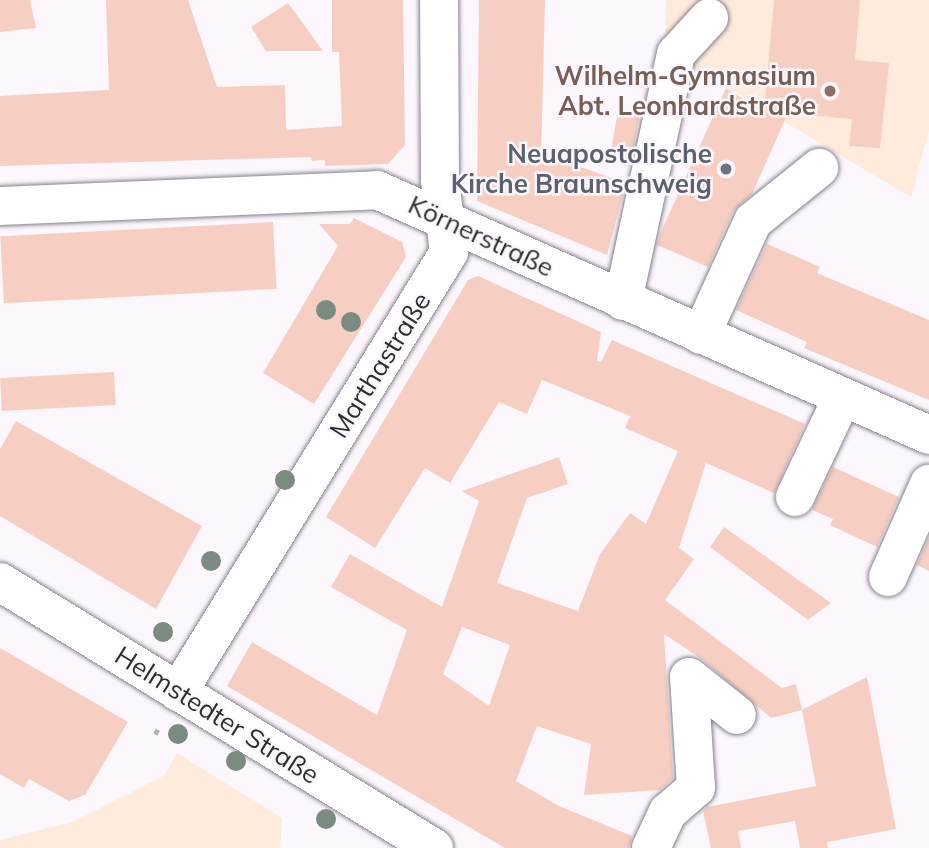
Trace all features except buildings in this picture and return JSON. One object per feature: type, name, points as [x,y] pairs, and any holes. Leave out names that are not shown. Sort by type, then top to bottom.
[{"type":"street","name":"Marthastraße","points":[[178,692],[449,251],[440,181],[439,0]]},
{"type":"street","points":[[623,301],[676,54],[709,18]]},
{"type":"street","points":[[701,335],[753,222],[819,168]]},
{"type":"street","name":"Körnerstraße","points":[[0,206],[377,190],[929,435]]},
{"type":"street","points":[[795,497],[842,398]]},
{"type":"street","points":[[888,577],[929,484]]},
{"type":"street","name":"Helmstedter Straße","points":[[0,582],[434,848]]},
{"type":"street","points":[[651,848],[668,812],[696,788],[689,677],[737,715]]},
{"type":"path","points":[[155,734],[159,727]]},
{"type":"shaded area","name":"Wilhelm-Gymnasium Abt. Leonhardstraße","points":[[666,0],[929,0],[929,130],[911,197],[665,51]]},
{"type":"shaded area","points":[[177,753],[282,818],[280,848],[0,848],[0,840],[73,822],[165,775]]},
{"type":"place","name":"Wilhelm-Gymnasium Abt. Leonhardstraße","points":[[830,91]]},
{"type":"place","name":"Neuapostolische Kirche Braunschweig","points":[[726,169]]}]
